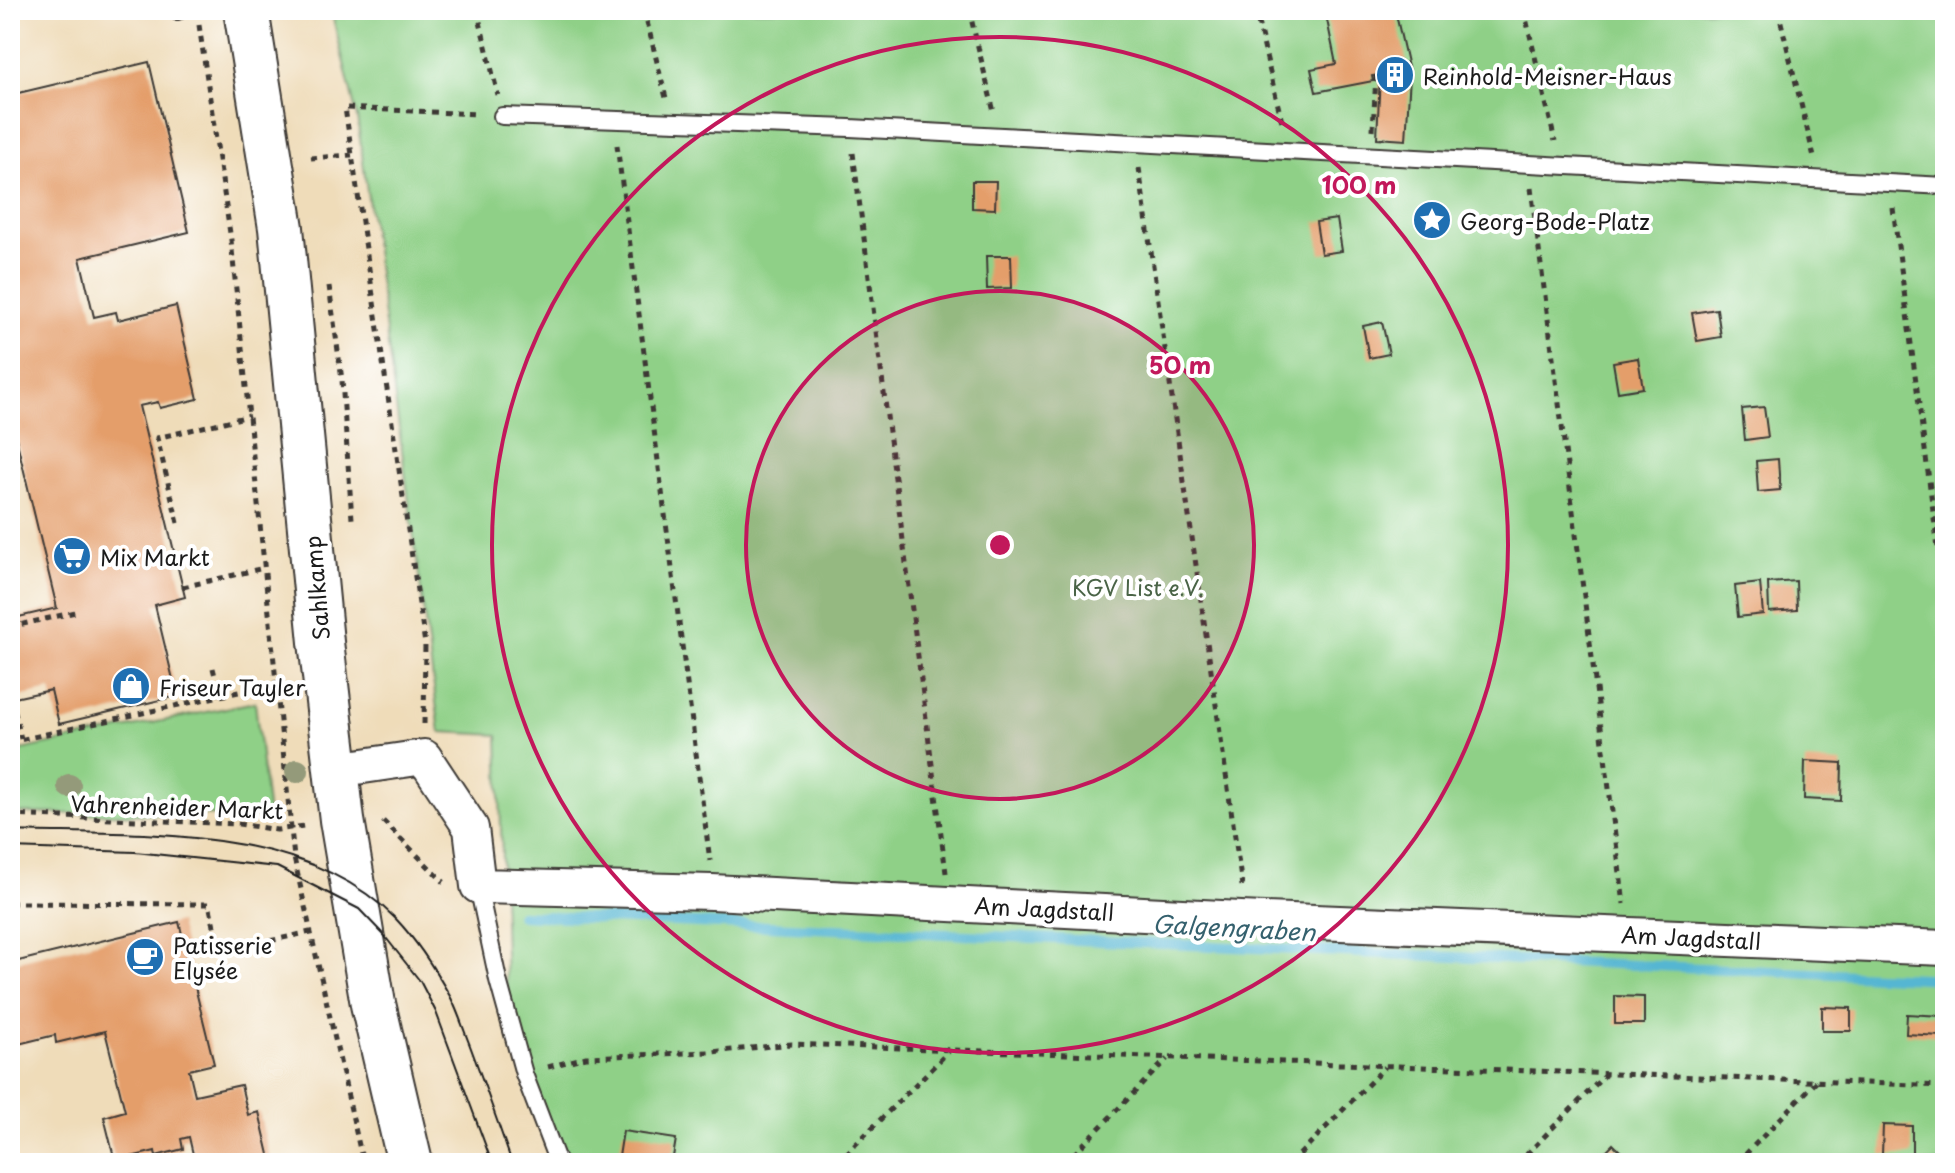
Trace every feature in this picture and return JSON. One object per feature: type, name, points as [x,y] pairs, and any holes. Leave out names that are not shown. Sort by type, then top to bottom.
[{"type":"street","name":"Sahlkamp","points":[[246,10],[281,228],[321,642],[342,820],[373,1004],[410,1163]]},
{"type":"street","points":[[336,770],[424,757],[471,828],[478,886]]},
{"type":"street","name":"Am Jagdstall","points":[[478,886],[712,892],[1241,919],[1945,948]]},
{"type":"lane","points":[[502,116],[850,128],[1945,186]]},
{"type":"lane","points":[[478,886],[498,980],[524,1074],[558,1163]]},
{"type":"path","points":[[197,10],[231,240],[290,828],[310,932],[363,1163]]},
{"type":"path","points":[[424,757],[425,644],[345,108],[502,116],[477,10]]},
{"type":"path","points":[[644,10],[671,123]]},
{"type":"path","points":[[969,10],[997,136]]},
{"type":"path","points":[[1255,10],[1289,151]]},
{"type":"path","points":[[1524,10],[1561,165]]},
{"type":"path","points":[[1778,10],[1818,177]]},
{"type":"path","points":[[1371,155],[1376,75]]},
{"type":"path","points":[[614,120],[712,892]]},
{"type":"path","points":[[850,128],[947,903]]},
{"type":"path","points":[[1135,143],[1242,887],[1241,919]]},
{"type":"path","points":[[311,158],[352,155]]},
{"type":"path","points":[[1528,163],[1625,911],[1624,934]]},
{"type":"path","points":[[1890,183],[1945,601]]},
{"type":"path","points":[[178,523],[157,438],[249,416]]},
{"type":"path","points":[[183,587],[264,568]]},
{"type":"path","points":[[10,627],[80,611]]},
{"type":"path","points":[[213,668],[220,696]]},
{"type":"path","points":[[10,742],[275,684]]},
{"type":"path","points":[[12,699],[21,739]]},
{"type":"path","name":"Vahrenheider Markt","points":[[10,815],[239,824],[277,830],[378,816],[449,887],[478,886]]},
{"type":"path","points":[[10,903],[209,904],[220,952],[310,932]]},
{"type":"path","points":[[524,1074],[586,1057],[711,1052],[792,1044],[1945,1086]]},
{"type":"path","points":[[837,1163],[949,1050]]},
{"type":"path","points":[[1065,1163],[1168,1058]]},
{"type":"path","points":[[1291,1163],[1386,1066]]},
{"type":"path","points":[[1518,1163],[1606,1074]]},
{"type":"path","points":[[1737,1163],[1818,1080]]},
{"type":"green space","name":"KGV List e.V.","points":[[331,10],[1945,10],[1945,1163],[565,1163],[527,1072],[506,984],[498,735],[440,732],[357,117]]},
{"type":"green space","points":[[255,702],[268,816],[14,813],[15,751]]},
{"type":"building","name":"Reinhold-Meisner-Haus","points":[[1325,10],[1395,10],[1410,76],[1406,140],[1377,138],[1380,75],[1372,76],[1373,81],[1316,92],[1311,69],[1336,64]]},
{"type":"building","points":[[149,62],[189,232],[80,258],[94,317],[116,312],[118,320],[176,306],[198,399],[160,408],[158,402],[139,406],[185,597],[155,605],[177,696],[59,724],[51,690],[10,699],[10,619],[57,608],[10,413],[10,95]]},
{"type":"building","points":[[972,181],[996,181],[995,209],[972,208]]},
{"type":"building","points":[[1337,219],[1342,251],[1321,254],[1316,222]]},
{"type":"building","points":[[986,256],[1011,256],[1012,288],[987,289]]},
{"type":"building","points":[[1717,309],[1721,337],[1697,341],[1692,313]]},
{"type":"building","points":[[1382,322],[1389,354],[1369,358],[1363,326]]},
{"type":"building","points":[[1638,358],[1643,388],[1618,392],[1613,362]]},
{"type":"building","points":[[1764,407],[1768,437],[1745,440],[1742,409]]},
{"type":"building","points":[[1778,459],[1780,490],[1758,492],[1756,461]]},
{"type":"building","points":[[1796,581],[1797,610],[1769,612],[1768,583]]},
{"type":"building","points":[[1760,583],[1763,614],[1738,617],[1735,586]]},
{"type":"building","points":[[1805,761],[1842,763],[1841,801],[1804,799]]},
{"type":"building","points":[[179,922],[214,1064],[189,1070],[195,1095],[241,1085],[248,1115],[259,1112],[271,1163],[195,1163],[189,1137],[181,1139],[183,1149],[156,1156],[155,1151],[115,1161],[104,1117],[125,1111],[105,1031],[56,1043],[55,1035],[10,1046],[10,963]]},
{"type":"building","points":[[1615,996],[1644,997],[1644,1024],[1615,1024]]},
{"type":"building","points":[[1822,1007],[1851,1008],[1851,1031],[1822,1031]]},
{"type":"building","points":[[1907,1014],[1942,1016],[1941,1036],[1906,1034]]},
{"type":"building","points":[[1883,1125],[1912,1126],[1912,1155],[1882,1155]]},
{"type":"building","points":[[623,1131],[676,1139],[672,1163],[618,1163]]},
{"type":"building","points":[[1613,1144],[1632,1163],[1603,1163],[1599,1158]]},
{"type":"waterway","name":"Galgengraben","points":[[521,915],[1945,979]]},
{"type":"tram line","points":[[10,831],[162,835],[214,840],[265,850],[313,865],[357,888],[404,928],[451,998],[512,1163]]},
{"type":"tram line","points":[[10,848],[135,852],[277,867],[359,909],[420,981],[436,1012],[492,1163]]},
{"type":"place","name":"Reinhold-Meisner-Haus","points":[[1395,75]]},
{"type":"place","name":"Georg-Bode-Platz","points":[[1432,220]]},
{"type":"place","name":"Mix Markt","points":[[72,556]]},
{"type":"place","name":"Friseur Tayler","points":[[131,686]]},
{"type":"place","name":"Patisserie Elysée","points":[[145,957]]}]
